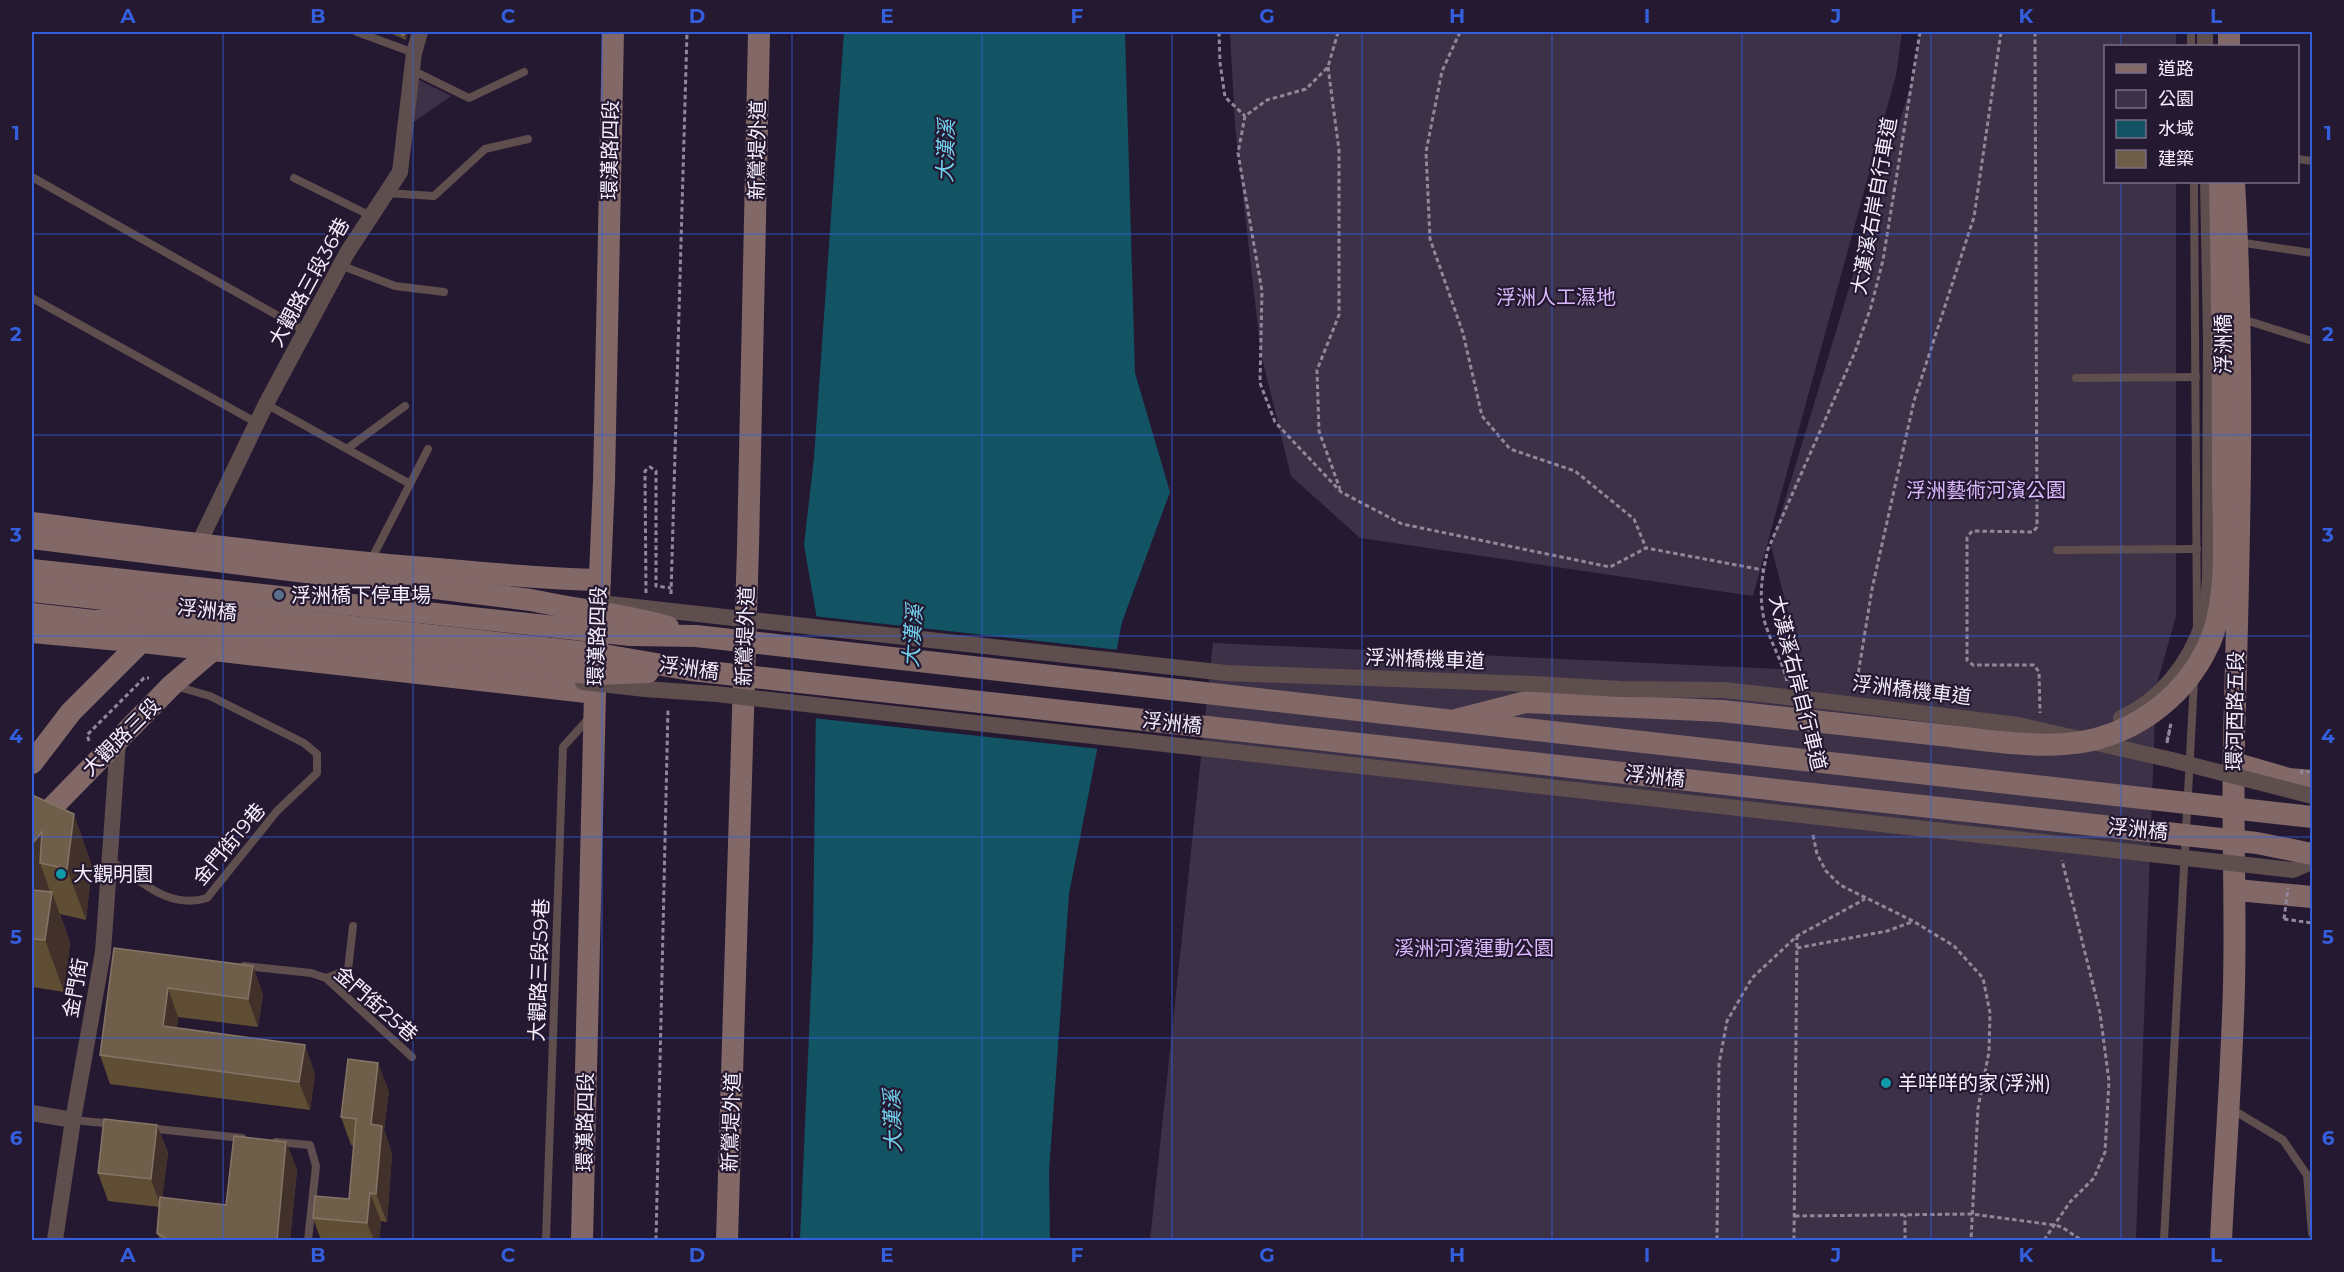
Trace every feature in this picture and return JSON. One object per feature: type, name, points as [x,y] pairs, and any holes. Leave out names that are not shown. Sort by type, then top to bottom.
[{"type":"main road","name":"環漢路四段","points":[[582,1240],[595,702],[604,480],[613,32]]},
{"type":"main road","name":"新鶯堤外道","points":[[727,1240],[748,559],[759,32]]},
{"type":"main road","name":"浮洲橋","points":[[1455,720],[1526,702],[1722,711],[2015,743],[2065,744],[2094,740],[2119,732],[2159,708],[2200,660],[2210,641],[2222,586],[2223,340],[2220,183]]},
{"type":"main road","name":"環河西路五段","points":[[2221,1240],[2234,990],[2236,890],[2234,763],[2238,582],[2239,318],[2234,183]]},
{"type":"main road","points":[[32,523],[198,545],[370,563],[560,579],[600,580]]},
{"type":"main road","points":[[32,538],[531,600],[566,608],[633,617],[696,636]]},
{"type":"main road","points":[[32,764],[71,712],[142,642],[162,615],[198,545]]},
{"type":"main road","name":"浮洲橋","points":[[32,570],[630,635],[696,636],[2313,816]]},
{"type":"main road","points":[[437,675],[458,658],[460,598],[460,575],[440,570]]},
{"type":"main road","name":"浮洲橋","points":[[32,591],[598,654],[691,670],[2257,843],[2313,854]]},
{"type":"main road","points":[[32,614],[94,621],[127,619],[597,674],[691,670]]},
{"type":"main road","points":[[32,632],[437,675],[595,702]]},
{"type":"main road","name":"大觀路三段","points":[[32,828],[117,742],[165,681],[213,650]]},
{"type":"main road","points":[[2234,763],[2289,779],[2313,782]]},
{"type":"main road","points":[[2236,890],[2313,897]]},
{"type":"street","name":"大觀路三段36巷","points":[[198,545],[256,423],[340,265],[400,172],[414,53],[420,32]]},
{"type":"street","points":[[1620,688],[1654,695],[1724,700],[2017,733],[2067,733],[2096,728],[2124,717],[2152,699],[2173,680],[2191,652],[2204,621],[2210,581],[2211,339],[2208,183]]},
{"type":"street","name":"浮洲橋機車道","points":[[531,600],[566,599],[1226,673],[1724,690],[2018,725],[2313,795]]},
{"type":"street","points":[[94,621],[126,630],[645,690],[728,695],[2292,870],[2313,862]]},
{"type":"street","name":"金門街","points":[[55,1240],[73,1120],[109,952],[110,860],[117,742]]},
{"type":"street","points":[[32,1113],[73,1120]]},
{"type":"lane","points":[[357,32],[414,53]]},
{"type":"lane","points":[[412,70],[469,98],[524,72]]},
{"type":"lane","points":[[386,193],[434,196],[485,149],[528,139]]},
{"type":"lane","points":[[32,177],[305,331]]},
{"type":"lane","points":[[294,178],[371,216]]},
{"type":"lane","points":[[2164,1240],[2197,628],[2194,183]]},
{"type":"lane","points":[[2237,242],[2313,253]]},
{"type":"lane","points":[[340,265],[395,286],[444,292]]},
{"type":"lane","points":[[32,298],[256,423]]},
{"type":"lane","points":[[2239,318],[2313,341]]},
{"type":"lane","points":[[2076,378],[2196,377]]},
{"type":"lane","points":[[266,404],[410,484]]},
{"type":"lane","points":[[348,448],[405,406]]},
{"type":"lane","points":[[370,563],[428,449]]},
{"type":"lane","points":[[2056,550],[2197,549]]},
{"type":"lane","name":"金門街19巷","points":[[110,860],[167,899],[193,903],[207,898],[278,811],[317,773],[317,754],[304,743],[210,696],[165,681]]},
{"type":"lane","name":"大觀路三段59巷","points":[[546,1240],[563,747],[595,702]]},
{"type":"lane","points":[[326,978],[348,970],[353,926]]},
{"type":"lane","name":"金門街25巷","points":[[230,965],[311,973],[326,978],[412,1057]]},
{"type":"lane","points":[[2228,1107],[2283,1140],[2307,1175],[2313,1233]]},
{"type":"lane","points":[[73,1120],[120,1125]]},
{"type":"lane","points":[[144,1127],[250,1139]]},
{"type":"lane","points":[[262,1140],[310,1145],[316,1166],[308,1240]]},
{"type":"path","points":[[1220,32],[1220,63],[1226,97],[1245,116]]},
{"type":"path","points":[[1338,32],[1328,67],[1339,150],[1339,315],[1317,370],[1319,431],[1341,492]]},
{"type":"path","points":[[1460,32],[1442,71],[1426,152],[1430,239],[1463,333],[1482,416],[1510,449],[1575,471],[1634,519],[1646,548]]},
{"type":"path","name":"大漢溪右岸自行車道","points":[[1788,688],[1765,623],[1760,593],[1763,570],[1768,549],[1855,352],[1871,307],[1883,260],[1920,32]]},
{"type":"path","points":[[1855,692],[1872,589],[1914,401],[1974,217],[2001,32]]},
{"type":"path","points":[[2035,32],[2037,527],[2033,532],[1972,531],[1967,538],[1967,660],[1973,665],[2034,665],[2039,672],[2040,720]]},
{"type":"path","points":[[1328,67],[1306,89],[1267,100],[1245,116],[1238,153],[1262,291],[1260,382],[1275,422],[1341,492],[1402,524],[1610,567],[1646,548],[1763,570]]},
{"type":"path","points":[[646,600],[645,471],[650,466],[656,471],[656,586],[672,588]]},
{"type":"path","points":[[92,749],[87,735],[144,678],[165,681]]},
{"type":"path","points":[[1812,832],[1826,871],[1840,885],[1913,921],[1954,946],[1983,978],[1990,1013],[1989,1052],[1978,1108],[1971,1240]]},
{"type":"path","points":[[2044,1240],[2070,1202],[2094,1178],[2105,1152],[2109,1081],[2100,1013],[2061,853]]},
{"type":"path","points":[[1717,1240],[1719,1064],[1726,1021],[1752,978],[1797,936],[1866,898]]},
{"type":"path","points":[[2284,919],[2313,923]]},
{"type":"path","points":[[1797,948],[1887,931],[1913,921]]},
{"type":"path","points":[[1794,1240],[1797,936]]},
{"type":"path","points":[[1795,1216],[1972,1214],[2054,1225],[2062,1227],[2081,1240]]},
{"type":"path","points":[[1905,1215],[1905,1240]]},
{"type":"green space","name":"浮洲人工濕地","points":[[1230,32],[1902,32],[1896,75],[1753,596],[1360,538],[1291,476],[1261,354],[1235,126]]},
{"type":"green space","name":"溪洲河濱運動公園","points":[[1920,32],[2176,32],[2176,45],[2104,45],[2104,183],[2176,183],[2176,616],[2156,687],[2136,1240],[1150,1240],[1213,643],[1803,670],[1771,546],[1914,74]]},
{"type":"green space","points":[[417,79],[451,96],[414,122]]},
{"type":"water","name":"大漢溪","points":[[844,32],[1125,32],[1135,373],[1170,492],[1122,622],[1069,894],[1049,1171],[1050,1240],[800,1240],[813,942],[817,619],[804,545],[814,458]]},
{"type":"pier","points":[[813,616],[1119,650],[1100,749],[813,718]]},
{"type":"building","points":[[32,795],[74,814],[67,869],[40,863],[42,832],[32,844]]},
{"type":"building","points":[[32,890],[52,892],[45,940],[32,939]]},
{"type":"building","points":[[114,948],[253,966],[248,999],[168,988],[163,1026],[305,1045],[299,1082],[100,1055]]},
{"type":"building","points":[[348,1059],[378,1063],[371,1124],[382,1126],[376,1194],[370,1193],[367,1223],[313,1218],[315,1196],[349,1199],[356,1119],[341,1117]]},
{"type":"building","points":[[104,1119],[157,1125],[151,1179],[98,1173]]},
{"type":"building","points":[[234,1136],[286,1142],[277,1240],[168,1240],[157,1233],[160,1197],[226,1205]]},
{"type":"place","name":"浮洲橋下停車場","points":[[279,595]]},
{"type":"place","name":"大觀明園","points":[[61,874]]},
{"type":"place","name":"羊咩咩的家(浮洲)","points":[[1886,1083]]},
{"type":"park label","name":"浮洲藝術河濱公園","points":[[1986,490]]}]
